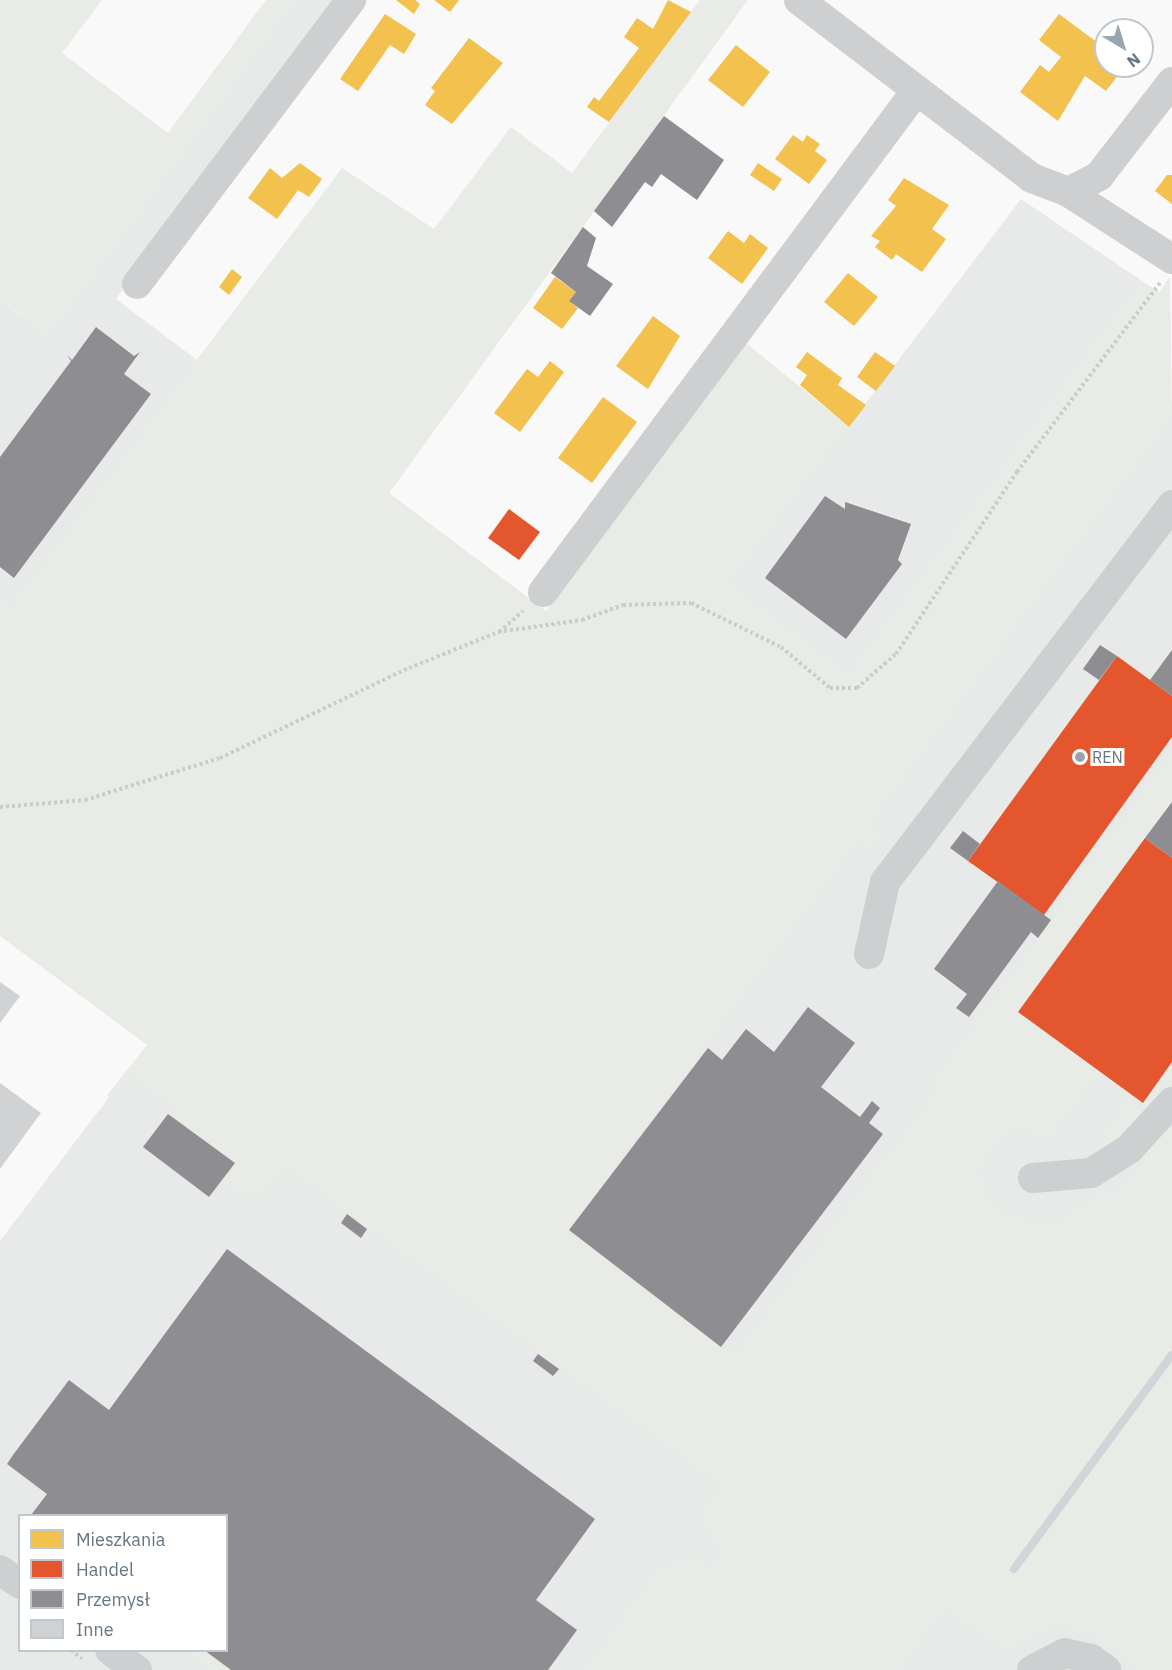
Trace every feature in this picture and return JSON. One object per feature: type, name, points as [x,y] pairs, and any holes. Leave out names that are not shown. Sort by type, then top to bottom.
[{"type":"street","points":[[137,284],[351,0]]},
{"type":"street","points":[[800,0],[1032,178],[1068,192],[1168,268]]},
{"type":"street","points":[[1068,192],[1100,176],[1172,82]]},
{"type":"street","points":[[543,592],[916,91]]},
{"type":"street","points":[[869,954],[885,882],[1172,505]]},
{"type":"street","points":[[1033,1178],[1091,1173],[1130,1149],[1172,1102]]},
{"type":"street","points":[[0,1570],[18,1583]]},
{"type":"street","points":[[113,1652],[136,1670]]},
{"type":"street","points":[[1032,1670],[1065,1653],[1091,1659],[1106,1670]]},
{"type":"path","points":[[0,807],[85,800],[220,758],[498,632],[582,620],[623,605],[692,603],[781,647],[830,688],[856,688],[896,654],[1017,472],[1168,268]]},
{"type":"shaded area","points":[[0,0],[102,0],[62,53],[168,133],[266,0],[295,0],[49,335],[5,302],[0,308]]},
{"type":"shaded area","points":[[295,0],[338,0],[116,299],[197,360],[12,605],[0,596],[0,308],[4,302],[49,335]]},
{"type":"shaded area","points":[[700,0],[748,0],[389,493],[546,611],[745,342],[849,427],[728,584],[849,675],[1142,281],[1160,292],[1170,276],[1172,418],[872,823],[882,833],[875,846],[868,850],[857,843],[569,1230],[733,1355],[936,1090],[935,1076],[1061,909],[1057,906],[1115,826],[1119,828],[1158,766],[1162,768],[1172,746],[1172,802],[1018,1012],[1099,1071],[1051,1139],[1030,1134],[1025,1128],[998,1140],[981,1166],[985,1191],[1004,1212],[1032,1221],[1064,1218],[1104,1190],[1113,1196],[1172,1116],[1172,1670],[1139,1670],[1093,1637],[1060,1628],[1047,1629],[1007,1654],[945,1610],[901,1670],[583,1670],[661,1563],[699,1558],[714,1564],[724,1552],[708,1537],[704,1523],[706,1503],[719,1485],[287,1169],[263,1193],[238,1194],[222,1181],[234,1163],[168,1114],[171,1107],[131,1076],[112,1099],[107,1095],[147,1045],[0,936],[0,596],[12,604],[342,168],[434,229],[511,127],[572,173]]},
{"type":"shaded area","points":[[1021,199],[1142,281],[849,675],[728,584]]},
{"type":"shaded area","points":[[1172,403],[1172,1119],[1037,1302],[729,1368],[550,1237]]},
{"type":"shaded area","points":[[147,1047],[1016,1580],[1139,1670],[0,1670],[0,1241]]},
{"type":"shaded area","points":[[1172,1062],[1172,1089],[1154,1111],[1143,1103]]},
{"type":"shaded area","points":[[1129,1092],[1133,1096],[1128,1103],[1148,1117],[1104,1148],[1096,1145]]},
{"type":"shaded area","points":[[183,1652],[205,1652],[231,1670],[208,1670]]},
{"type":"building: Mieszkania","points":[[396,0],[415,0],[420,4],[414,14]]},
{"type":"building: Mieszkania","points":[[434,0],[459,0],[450,12]]},
{"type":"building: Mieszkania","points":[[668,0],[691,12],[609,122],[587,107],[594,97],[599,101],[639,48],[624,37],[637,18],[653,29]]},
{"type":"building: Mieszkania","points":[[385,14],[416,34],[404,54],[390,45],[358,91],[340,79]]},
{"type":"building: Mieszkania","points":[[1059,14],[1094,40],[1094,78],[1116,78],[1106,91],[1085,76],[1058,121],[1020,92],[1040,65],[1049,72],[1061,57],[1039,40]]},
{"type":"building: Mieszkania","points":[[469,38],[503,63],[452,124],[425,105],[435,91],[431,88]]},
{"type":"building: Mieszkania","points":[[736,45],[770,72],[743,107],[708,80]]},
{"type":"building: Mieszkania","points":[[793,135],[803,142],[807,135],[820,144],[815,151],[827,160],[809,184],[775,159]]},
{"type":"building: Mieszkania","points":[[300,163],[322,179],[309,197],[298,190],[277,219],[248,198],[270,168],[282,178]]},
{"type":"building: Mieszkania","points":[[758,163],[782,179],[774,191],[750,175]]},
{"type":"building: Mieszkania","points":[[1167,175],[1172,175],[1172,204],[1155,191]]},
{"type":"building: Mieszkania","points":[[904,178],[949,205],[932,229],[946,239],[922,272],[896,254],[892,260],[875,247],[880,241],[871,236],[896,206],[888,200]]},
{"type":"building: Mieszkania","points":[[728,231],[744,243],[750,234],[768,248],[742,284],[708,258]]},
{"type":"building: Mieszkania","points":[[232,269],[242,277],[229,295],[219,287]]},
{"type":"building: Mieszkania","points":[[848,273],[878,297],[854,326],[824,302]]},
{"type":"building: Mieszkania","points":[[555,277],[576,292],[569,301],[578,308],[562,329],[533,308]]},
{"type":"building: Mieszkania","points":[[653,316],[680,336],[648,389],[616,366]]},
{"type":"building: Mieszkania","points":[[807,352],[842,378],[838,385],[866,405],[849,427],[800,385],[807,375],[796,367]]},
{"type":"building: Mieszkania","points":[[875,352],[895,366],[876,391],[857,377]]},
{"type":"building: Mieszkania","points":[[550,361],[564,372],[520,432],[494,413],[527,369],[538,377]]},
{"type":"building: Mieszkania","points":[[603,397],[637,422],[592,483],[558,458]]},
{"type":"building: Handel","points":[[509,509],[540,532],[519,560],[488,538]]},
{"type":"building: Handel","points":[[1117,656],[1172,696],[1172,737],[1044,915],[968,861]]},
{"type":"building: Handel","points":[[1145,838],[1172,858],[1172,1062],[1143,1103],[1018,1012]]},
{"type":"building: Przemysł","points":[[664,116],[724,160],[697,200],[661,174],[652,187],[645,182],[612,227],[594,211]]},
{"type":"building: Przemysł","points":[[583,227],[596,238],[587,266],[613,284],[590,316],[569,301],[576,292],[551,273]]},
{"type":"building: Przemysł","points":[[96,327],[134,356],[140,352],[124,374],[151,394],[14,578],[0,567],[0,457],[71,361],[67,355],[72,360]]},
{"type":"building: Przemysł","points":[[825,496],[845,509],[845,502],[911,524],[898,560],[902,564],[846,639],[765,578]]},
{"type":"building: Przemysł","points":[[1100,645],[1117,656],[1099,680],[1083,669]]},
{"type":"building: Przemysł","points":[[1172,650],[1172,696],[1150,680]]},
{"type":"building: Przemysł","points":[[1172,802],[1172,858],[1145,838]]},
{"type":"building: Przemysł","points":[[963,831],[980,844],[968,861],[950,848]]},
{"type":"building: Przemysł","points":[[998,881],[1051,920],[1038,938],[1031,932],[969,1017],[956,1008],[967,994],[934,969]]},
{"type":"building: Przemysł","points":[[808,1007],[855,1043],[821,1087],[860,1117],[872,1101],[880,1108],[869,1123],[883,1134],[721,1347],[569,1230],[708,1048],[722,1060],[746,1029],[774,1052]]},
{"type":"building: Przemysł","points":[[168,1114],[235,1163],[209,1197],[143,1147]]},
{"type":"building: Przemysł","points":[[347,1214],[367,1229],[361,1238],[341,1223]]},
{"type":"building: Przemysł","points":[[227,1249],[595,1519],[536,1600],[577,1630],[548,1670],[231,1670],[207,1652],[228,1652],[228,1514],[32,1514],[47,1494],[7,1464],[69,1380],[109,1410]]},
{"type":"building: Przemysł","points":[[538,1354],[559,1369],[553,1376],[533,1361]]},
{"type":"building: Inne","points":[[0,982],[20,996],[0,1023]]},
{"type":"building: Inne","points":[[0,1083],[41,1113],[0,1169]]},
{"type":"waterway","points":[[1014,1569],[1172,1355]]},
{"type":"place","name":"REN","points":[[1080,757]]}]
